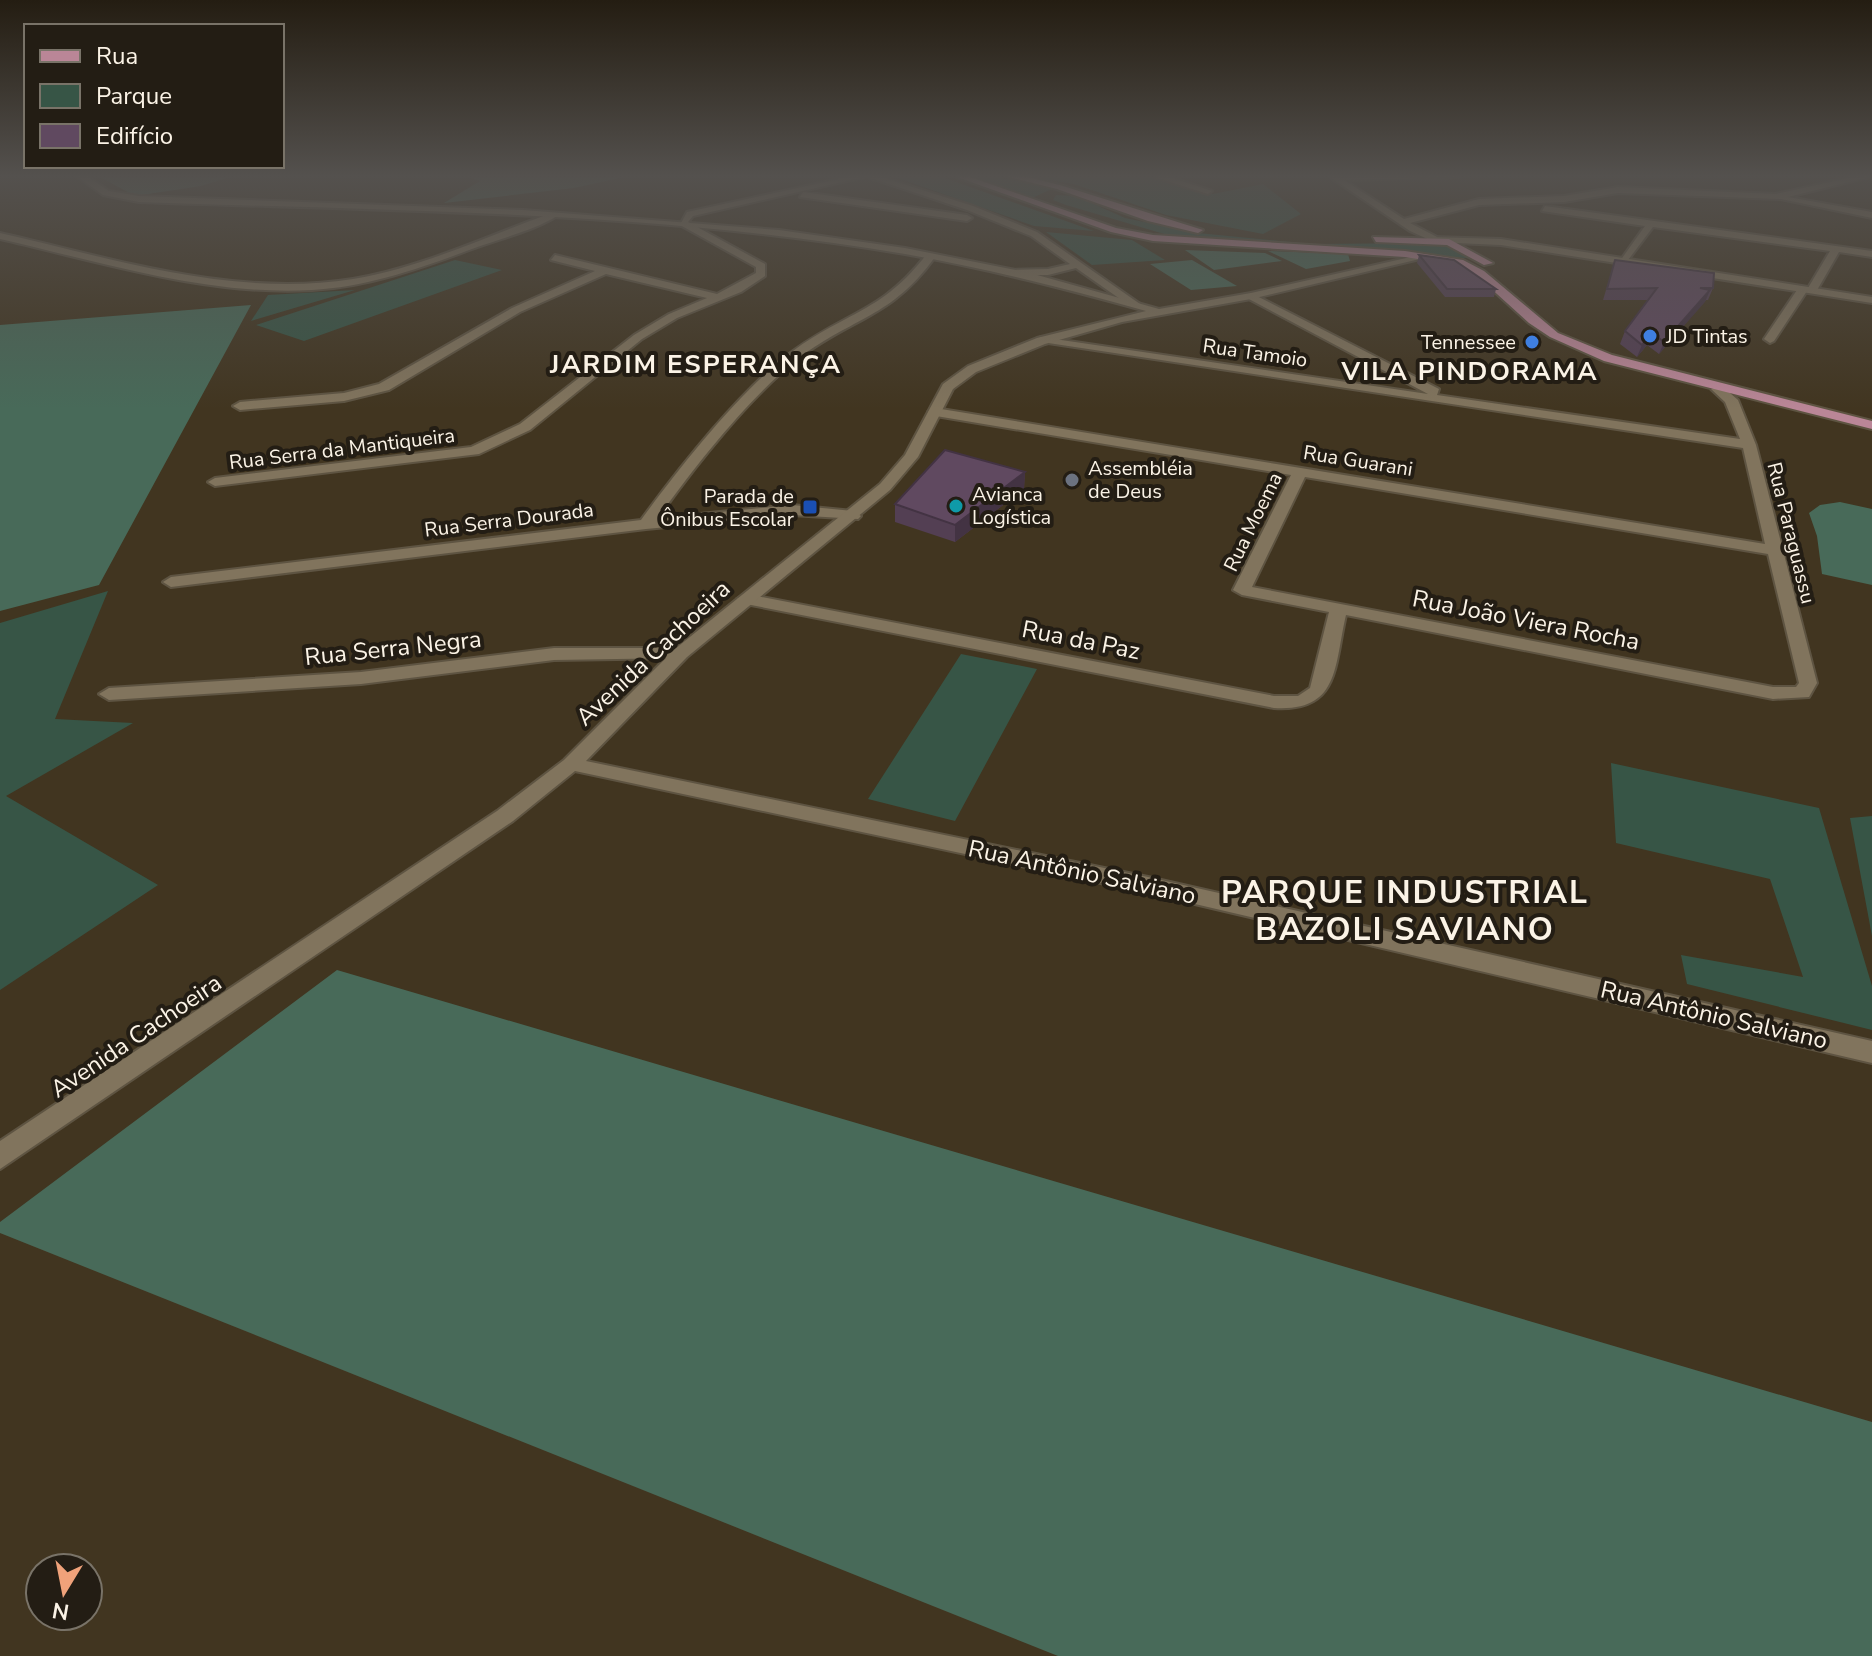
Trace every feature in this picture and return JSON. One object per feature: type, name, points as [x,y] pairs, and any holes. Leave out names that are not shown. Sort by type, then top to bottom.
[{"type":"main road","points":[[1402,254],[1459,262],[1475,269],[1533,321],[1573,344],[1654,372],[1872,425]]},
{"type":"main road","points":[[1474,254],[1543,314],[1584,338],[1689,373],[1872,416]]},
{"type":"street","points":[[91,254],[249,286],[307,287],[376,276],[440,254]]},
{"type":"street","name":"Rua Serra da Mantiqueira","points":[[215,482],[474,451],[525,427],[638,337],[673,316],[737,290],[763,270],[736,254]]},
{"type":"street","points":[[910,254],[1010,273],[1156,311]]},
{"type":"street","points":[[1061,254],[1134,304]]},
{"type":"street","points":[[1354,271],[1365,259],[1360,254]]},
{"type":"street","points":[[1581,254],[1872,300]]},
{"type":"street","points":[[1625,261],[1630,254]]},
{"type":"street","points":[[1770,339],[1833,254]]},
{"type":"street","name":"Avenida Cachoeira","points":[[0,1157],[505,816],[571,764],[681,653],[853,516],[911,457],[957,377],[1041,341],[1156,311],[1251,296],[1420,256]]},
{"type":"street","points":[[646,524],[682,472],[778,370],[799,352],[886,306],[910,285],[930,257]]},
{"type":"street","points":[[555,258],[719,298]]},
{"type":"street","points":[[1010,273],[1048,272],[1076,265]]},
{"type":"street","points":[[240,406],[344,397],[384,387],[516,310],[606,270]]},
{"type":"street","points":[[1251,296],[1451,401]]},
{"type":"street","name":"Rua Tamoio","points":[[1041,341],[1749,445]]},
{"type":"street","name":"Rua Paraguassu","points":[[1717,389],[1731,400],[1749,445],[1808,683],[1802,693]]},
{"type":"street","name":"Rua Guarani","points":[[935,412],[1775,550]]},
{"type":"street","name":"Rua Moema","points":[[1242,590],[1300,472]]},
{"type":"street","name":"Rua Serra Dourada","points":[[171,582],[646,524],[792,510],[853,516]]},
{"type":"street","name":"Rua João Viera Rocha","points":[[1242,590],[1773,693],[1802,693]]},
{"type":"street","name":"Rua da Paz","points":[[746,599],[1274,702],[1297,703],[1312,699],[1319,690],[1339,608]]},
{"type":"street","name":"Rua Serra Negra","points":[[109,694],[361,678],[554,654],[681,653]]},
{"type":"street","name":"Rua Antônio Salviano","points":[[571,764],[1148,885],[1872,1052]]},
{"type":"green space","points":[[1077,254],[1156,254],[1165,260],[1092,265]]},
{"type":"green space","points":[[1191,254],[1268,254],[1282,261],[1214,270]]},
{"type":"green space","points":[[1275,254],[1348,254],[1350,261],[1306,269]]},
{"type":"green space","points":[[1415,254],[1470,254],[1478,259]]},
{"type":"green space","points":[[455,260],[502,270],[304,341],[256,325]]},
{"type":"green space","points":[[1192,260],[1237,286],[1191,290],[1150,264]]},
{"type":"green space","points":[[355,290],[251,321],[268,295]]},
{"type":"green space","points":[[251,305],[99,585],[0,611],[0,325]]},
{"type":"green space","points":[[1840,502],[1872,509],[1872,585],[1822,574],[1817,536],[1809,513],[1820,505]]},
{"type":"green space","points":[[108,591],[55,719],[133,723],[6,796],[158,885],[0,990],[0,623]]},
{"type":"green space","points":[[961,654],[1037,669],[955,821],[868,799]]},
{"type":"green space","points":[[1611,763],[1819,808],[1872,986],[1872,1030],[1687,984],[1681,955],[1803,977],[1770,879],[1616,843]]},
{"type":"green space","points":[[1872,816],[1872,936],[1850,818]]},
{"type":"green space","points":[[337,970],[1872,1422],[1872,1656],[1058,1656],[0,1233],[0,1222]]},
{"type":"building","points":[[1419,255],[1454,260],[1496,289],[1447,289]]},
{"type":"building","points":[[1615,260],[1714,273],[1713,288],[1700,288],[1710,290],[1664,342],[1652,333],[1642,345],[1625,331],[1657,288],[1607,289]]},
{"type":"building","name":"Avianca Logística","points":[[945,450],[1025,472],[955,525],[895,504]]},
{"type":"place","name":"JD Tintas","points":[[1650,336]]},
{"type":"place","name":"Tennessee","points":[[1532,342]]},
{"type":"place","name":"Assembléia de Deus","points":[[1072,480]]},
{"type":"place","name":"Avianca Logística","points":[[956,506]]},
{"type":"place","name":"Parada de Ônibus Escolar","points":[[810,507]]},
{"type":"district","name":"JARDIM ESPERANÇA","points":[[696,364]]},
{"type":"district","name":"VILA PINDORAMA","points":[[1470,371]]},
{"type":"district","name":"PARQUE INDUSTRIAL BAZOLI SAVIANO","points":[[1405,910]]}]
